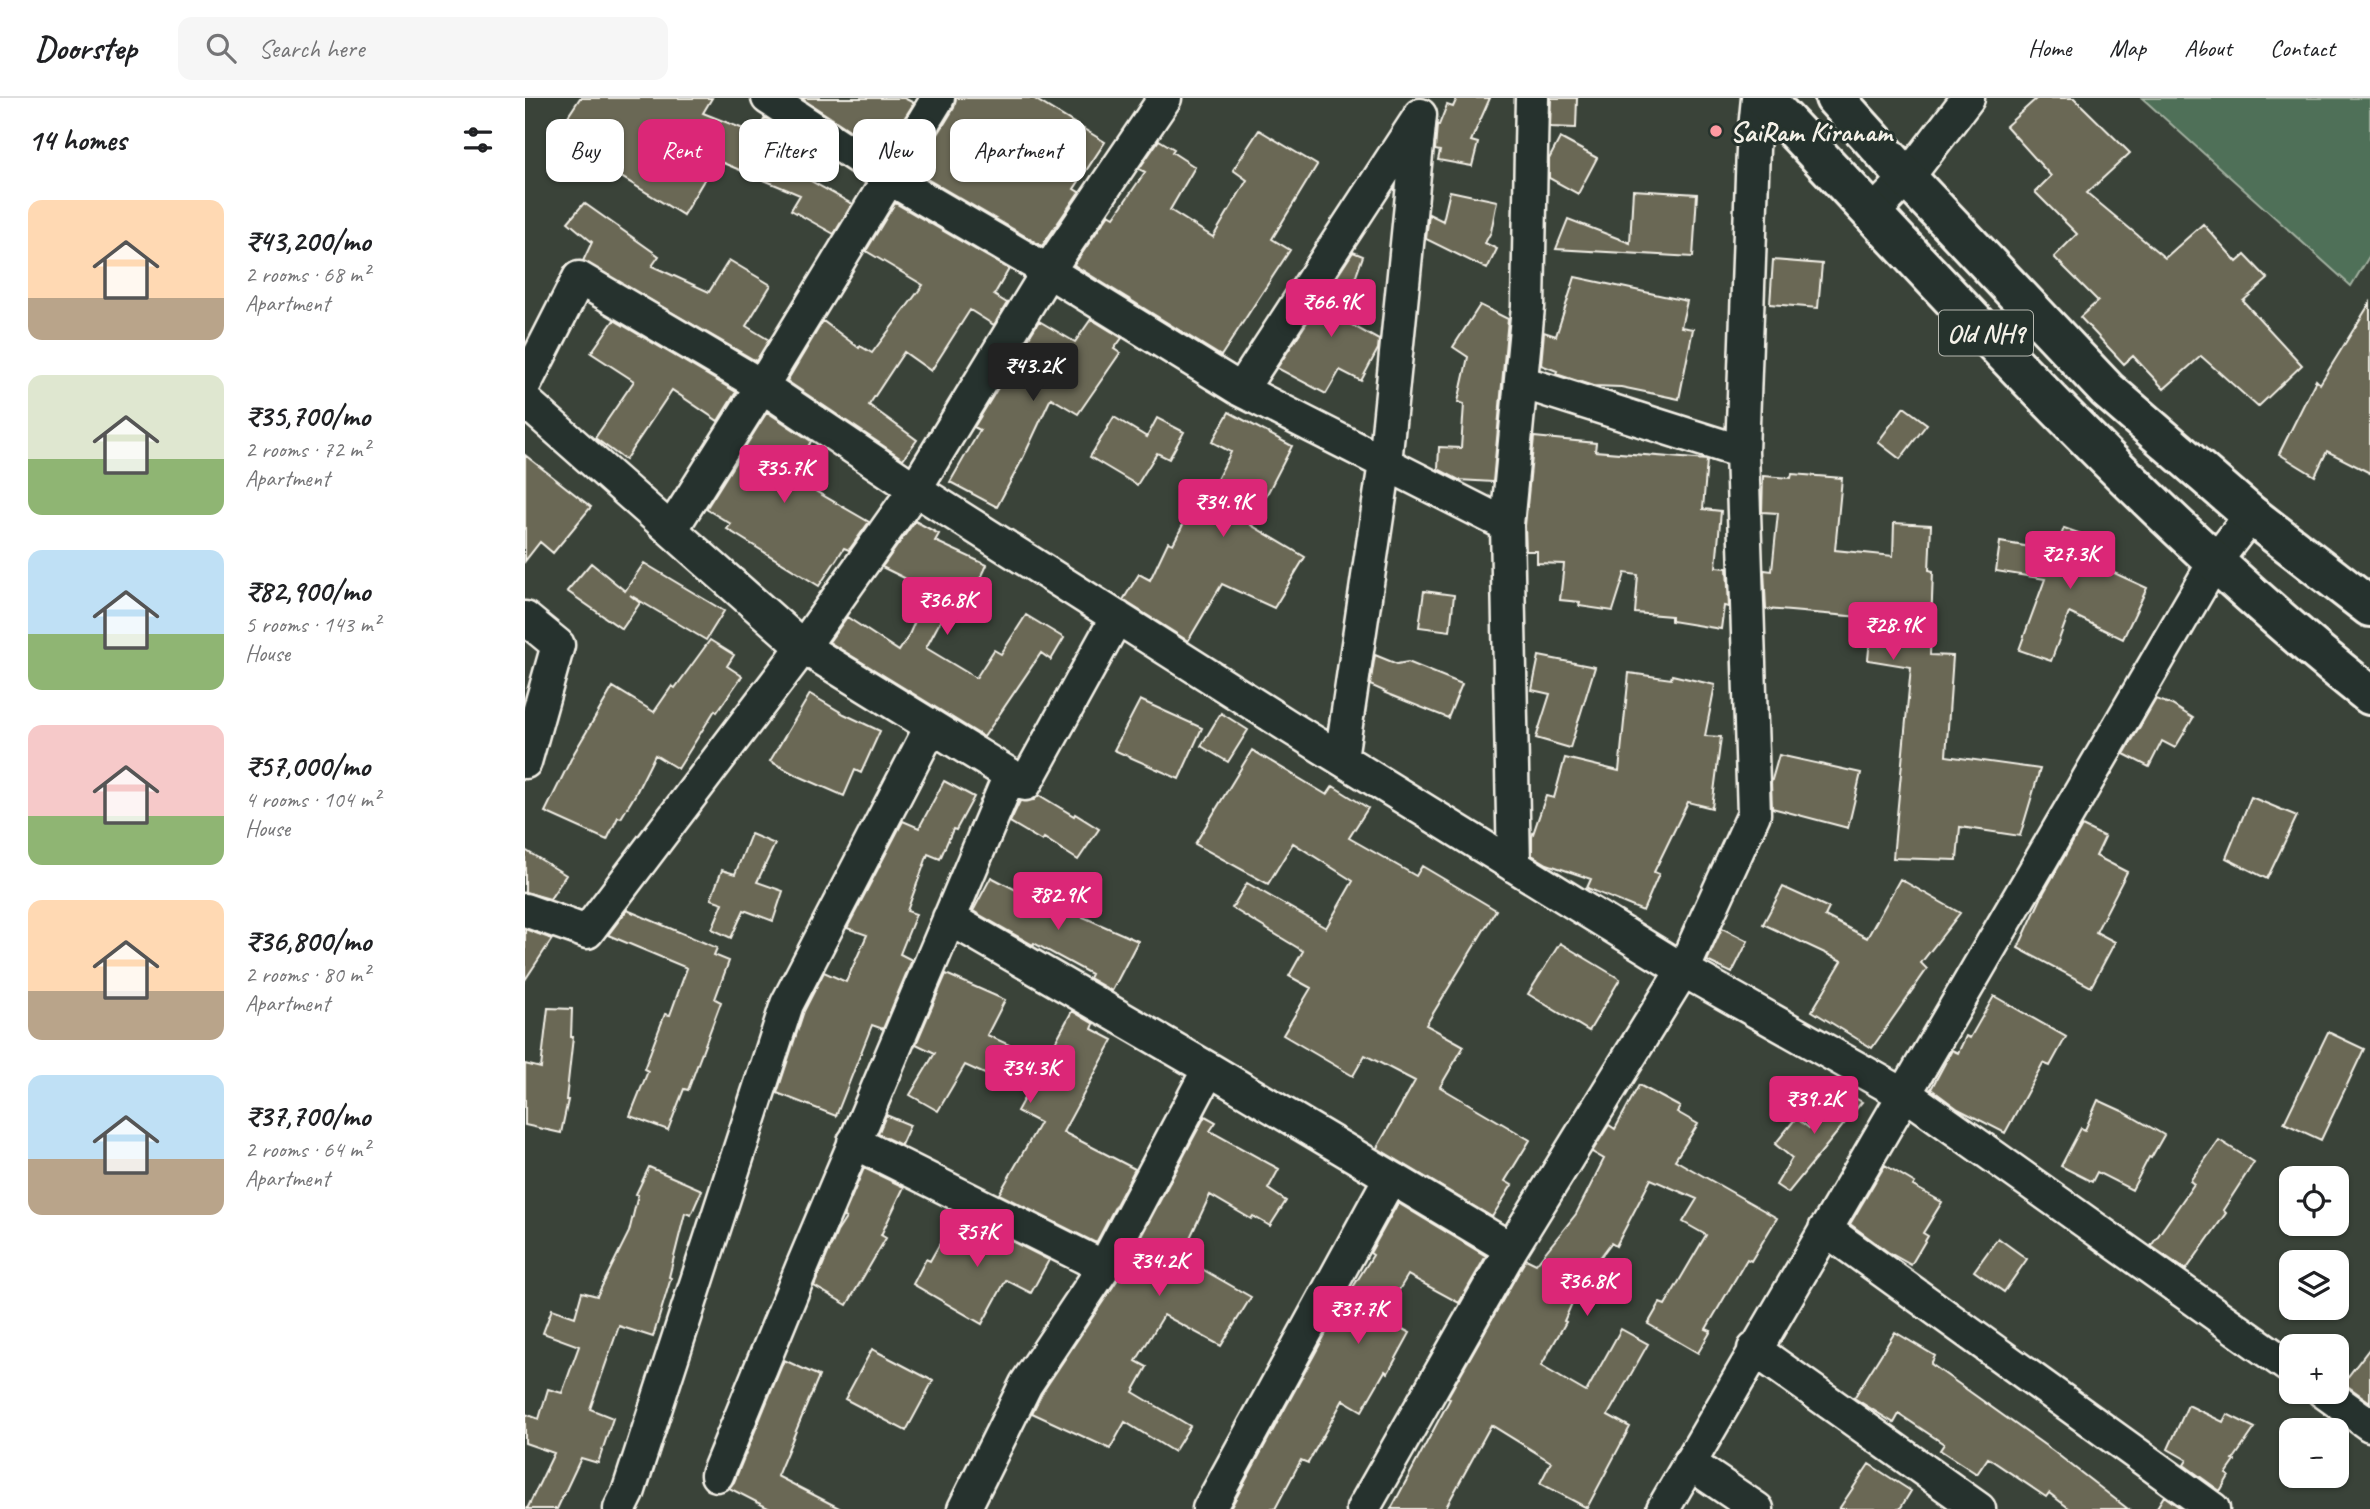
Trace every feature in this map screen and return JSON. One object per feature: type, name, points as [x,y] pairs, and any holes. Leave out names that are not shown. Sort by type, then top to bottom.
[{"type":"main road","name":"Old NH9","points":[[1761,98],[2069,421],[2214,563],[2370,695]]},
{"type":"main road","name":"Old NH9","points":[[1835,98],[2107,390],[2251,515],[2369,604]]},
{"type":"street","points":[[768,98],[853,154]]},
{"type":"street","points":[[925,119],[938,98]]},
{"type":"street","points":[[525,910],[587,932],[803,648],[915,489],[1048,271],[1165,98]]},
{"type":"street","points":[[1514,866],[1507,525],[1528,307],[1532,98]]},
{"type":"street","points":[[1363,1509],[1511,1249],[1683,970],[1754,814],[1742,452],[1753,149],[1761,98]]},
{"type":"street","points":[[1873,213],[1907,178],[1968,98]]},
{"type":"street","points":[[1241,390],[1426,107]]},
{"type":"street","points":[[1341,758],[1385,463],[1426,107]]},
{"type":"street","points":[[671,530],[887,182]]},
{"type":"street","points":[[896,182],[1048,271],[1241,390],[1507,525]]},
{"type":"street","points":[[525,384],[579,278],[762,386],[915,489],[1514,866],[1683,970],[1905,1096],[2279,1360]]},
{"type":"street","points":[[1521,382],[1742,452]]},
{"type":"street","points":[[525,401],[803,648],[1025,784],[1117,617]]},
{"type":"street","points":[[1663,1509],[2214,563],[2251,515]]},
{"type":"street","points":[[525,618],[558,645],[525,762]]},
{"type":"street","points":[[620,1509],[628,1493],[787,1004],[931,727]]},
{"type":"street","points":[[717,1475],[854,1142],[1010,775]]},
{"type":"street","points":[[949,918],[1511,1249]]},
{"type":"street","points":[[964,1509],[1026,1384],[1104,1266],[1209,1069]]},
{"type":"street","points":[[854,1142],[1104,1266]]},
{"type":"street","points":[[1209,1509],[1390,1178]]},
{"type":"street","points":[[1825,1229],[2213,1509]]},
{"type":"street","points":[[1755,1349],[1979,1509]]},
{"type":"street","points":[[2341,1404],[2370,1425]]},
{"type":"street","points":[[1689,1464],[1757,1509]]},
{"type":"green space","points":[[2142,98],[2370,98],[2370,255],[2351,286]]},
{"type":"building","points":[[580,98],[712,98],[703,113],[718,119],[638,119],[638,182],[703,182],[683,215],[624,179],[624,119],[566,119]]},
{"type":"building","points":[[801,98],[904,98],[914,103],[904,119],[853,119],[853,132],[839,123],[839,119],[833,119]]},
{"type":"building","points":[[956,98],[1033,98],[1067,119],[950,119],[950,182],[1079,182],[1074,189],[1079,192],[1042,246],[932,182],[936,182],[936,138],[954,108]]},
{"type":"building","points":[[1457,98],[1490,98],[1471,141],[1478,143],[1472,166],[1438,160],[1440,151],[1435,150],[1437,125],[1447,105],[1453,107]]},
{"type":"building","points":[[1551,98],[1577,98],[1576,128],[1550,127]]},
{"type":"building","points":[[2037,98],[2074,98],[2130,153],[2087,193],[2165,258],[2203,224],[2237,262],[2245,255],[2268,279],[2243,301],[2302,365],[2258,407],[2201,356],[2164,389],[2133,356],[2124,364],[2080,317],[2098,301],[2054,257],[2077,234],[2035,192],[2051,176],[2006,126]]},
{"type":"building","points":[[725,122],[739,127],[739,170],[725,164]]},
{"type":"building","points":[[1086,130],[1105,142],[1086,171]]},
{"type":"building","points":[[1259,130],[1317,165],[1272,239],[1290,250],[1221,356],[1074,265],[1109,214],[1114,217],[1145,172],[1139,169],[1159,140],[1195,167],[1170,210],[1213,237],[1247,180],[1233,170]]},
{"type":"building","points":[[1560,138],[1597,158],[1578,194],[1549,178],[1549,159]]},
{"type":"building","points":[[769,182],[813,182],[852,204],[834,234],[791,210],[800,195]]},
{"type":"building","points":[[1633,190],[1697,194],[1693,257],[1556,249],[1568,219],[1630,243]]},
{"type":"building","points":[[1450,191],[1497,201],[1491,232],[1485,243],[1497,249],[1487,269],[1426,239],[1429,214],[1443,221]]},
{"type":"building","points":[[584,203],[659,256],[652,266],[709,292],[729,260],[771,285],[746,326],[769,340],[756,361],[583,261],[592,242],[568,222]]},
{"type":"building","points":[[895,203],[1009,269],[994,295],[1007,303],[994,325],[970,310],[931,371],[904,352],[869,405],[917,440],[903,459],[787,381],[823,321],[859,348],[860,346],[872,353],[923,285],[866,251]]},
{"type":"building","points":[[1353,252],[1363,256],[1341,319],[1379,340],[1378,349],[1361,381],[1340,370],[1326,394],[1277,368]]},
{"type":"building","points":[[1773,260],[1822,264],[1818,308],[1770,304]]},
{"type":"building","points":[[1575,277],[1687,301],[1681,327],[1693,329],[1679,399],[1621,387],[1593,386],[1556,374],[1557,371],[1541,365],[1544,332],[1556,336]]},
{"type":"building","points":[[2370,303],[2370,473],[2327,451],[2315,476],[2279,454],[2316,380],[2320,384]]},
{"type":"building","points":[[1480,305],[1508,319],[1493,482],[1459,480],[1438,469],[1439,447],[1461,448],[1464,404],[1458,402],[1468,357],[1453,347]]},
{"type":"building","points":[[1091,319],[1122,338],[1114,349],[1120,353],[1078,414],[1051,398],[997,507],[950,482],[980,430],[974,427],[1039,321],[1075,342]]},
{"type":"building","points":[[614,320],[736,392],[718,421],[672,390],[625,460],[595,438],[634,381],[591,353]]},
{"type":"building","points":[[1904,407],[1927,424],[1900,459],[1878,442]]},
{"type":"building","points":[[767,412],[811,441],[793,478],[869,522],[849,550],[844,548],[819,586],[727,529],[731,524],[706,509]]},
{"type":"building","points":[[1229,412],[1292,446],[1251,525],[1305,557],[1274,608],[1222,584],[1188,641],[1123,600],[1139,574],[1150,580],[1168,542],[1173,544],[1200,492],[1208,497],[1231,452],[1212,442]]},
{"type":"building","points":[[1114,417],[1147,437],[1157,418],[1184,432],[1169,459],[1157,453],[1137,485],[1090,457]]},
{"type":"building","points":[[1534,437],[1596,443],[1595,451],[1707,460],[1703,509],[1721,511],[1716,567],[1727,568],[1729,607],[1724,606],[1721,629],[1671,621],[1671,616],[1635,613],[1638,575],[1625,573],[1613,611],[1579,606],[1580,602],[1560,600],[1564,564],[1537,563],[1537,551],[1526,551],[1525,526]]},
{"type":"building","points":[[525,455],[591,507],[553,553],[540,542],[525,561]]},
{"type":"building","points":[[1792,474],[1842,478],[1835,550],[1893,556],[1894,523],[1931,525],[1929,570],[1933,571],[1930,655],[1953,656],[1946,756],[2040,769],[2020,836],[1960,827],[1957,860],[1893,858],[1911,667],[1868,660],[1872,618],[1766,609],[1764,570],[1772,571],[1778,513],[1762,512],[1763,476],[1791,478]]},
{"type":"building","points":[[915,521],[939,534],[935,541],[987,565],[964,615],[948,607],[926,648],[976,678],[994,650],[1001,654],[1026,615],[1064,638],[1051,660],[1041,653],[984,737],[829,642],[847,617],[899,651],[929,590],[882,567]]},
{"type":"building","points":[[2064,528],[2096,539],[2088,561],[2147,588],[2123,639],[2069,613],[2051,661],[2019,650],[2045,579],[1996,571],[2000,542],[2055,551]]},
{"type":"building","points":[[591,563],[625,591],[644,563],[724,611],[706,640],[630,595],[640,603],[622,629],[567,591]]},
{"type":"building","points":[[1424,591],[1454,595],[1450,631],[1419,627]]},
{"type":"building","points":[[710,640],[734,655],[727,666],[742,676],[717,712],[715,710],[678,769],[655,755],[635,795],[621,818],[618,817],[607,840],[545,812],[574,753],[613,687],[654,712]]},
{"type":"building","points":[[1375,655],[1397,664],[1408,662],[1462,684],[1448,718],[1370,685]]},
{"type":"building","points":[[1539,656],[1595,667],[1570,748],[1536,738],[1550,694],[1532,690]]},
{"type":"building","points":[[1629,673],[1671,679],[1672,675],[1715,685],[1705,736],[1721,737],[1712,808],[1688,802],[1654,872],[1659,874],[1643,911],[1587,888],[1591,879],[1547,864],[1532,855],[1532,837],[1546,796],[1554,798],[1565,758],[1619,771]]},
{"type":"building","points":[[810,694],[880,731],[861,773],[855,770],[844,796],[770,761]]},
{"type":"building","points":[[2156,699],[2193,718],[2175,748],[2162,741],[2149,767],[2124,754]]},
{"type":"building","points":[[1140,700],[1202,728],[1179,779],[1114,750]]},
{"type":"building","points":[[1221,713],[1248,730],[1228,762],[1201,746]]},
{"type":"building","points":[[1252,750],[1327,795],[1333,786],[1368,808],[1349,838],[1416,876],[1422,866],[1496,910],[1426,1025],[1464,1046],[1440,1087],[1530,1140],[1505,1181],[1512,1185],[1492,1217],[1377,1148],[1415,1081],[1365,1055],[1353,1076],[1283,1035],[1311,988],[1289,976],[1303,951],[1232,908],[1247,883],[1326,928],[1353,881],[1293,843],[1268,884],[1195,844]]},
{"type":"building","points":[[1779,755],[1861,773],[1848,828],[1772,808],[1771,783]]},
{"type":"building","points":[[944,781],[974,797],[956,830],[953,829],[940,859],[928,854],[907,911],[916,914],[900,954],[912,960],[883,1029],[872,1025],[836,1116],[777,1093],[804,1011],[824,972],[846,982],[867,935],[847,928],[903,821],[919,828]]},
{"type":"building","points":[[1039,795],[1099,829],[1078,860],[1044,838],[1042,841],[1010,822],[1020,801],[1034,800]]},
{"type":"building","points":[[2251,797],[2297,816],[2267,879],[2226,858]]},
{"type":"building","points":[[2082,826],[2105,837],[2096,856],[2127,872],[2096,932],[2115,942],[2091,987],[2018,948],[2044,892]]},
{"type":"building","points":[[751,834],[775,844],[757,882],[783,891],[773,921],[744,910],[731,938],[712,929],[723,903],[711,899],[722,870],[735,874]]},
{"type":"building","points":[[525,850],[566,875],[550,899],[525,892]]},
{"type":"building","points":[[991,877],[1047,906],[1049,902],[1138,941],[1112,991],[1089,978],[1091,974],[973,911]]},
{"type":"building","points":[[1900,879],[1960,913],[1921,963],[1927,969],[1872,1048],[1812,1011],[1842,961],[1763,924],[1783,887],[1829,908],[1825,916],[1867,938]]},
{"type":"building","points":[[627,910],[717,948],[714,955],[729,961],[715,999],[721,1002],[688,1090],[684,1089],[668,1130],[630,1116],[648,1071],[644,1069],[665,1014],[670,1015],[687,968],[608,935]]},
{"type":"building","points":[[1722,928],[1748,941],[1732,973],[1707,961]]},
{"type":"building","points":[[525,929],[552,939],[525,980]]},
{"type":"building","points":[[1560,943],[1620,979],[1589,1031],[1528,994]]},
{"type":"building","points":[[946,974],[1005,1000],[987,1035],[1045,1061],[1072,1011],[1094,1024],[1092,1029],[1113,1040],[1063,1132],[1135,1169],[1096,1243],[999,1194],[1040,1123],[1017,1111],[1027,1093],[965,1065],[938,1111],[910,1095],[935,1053],[916,1044]]},
{"type":"building","points":[[1994,996],[2066,1037],[2050,1066],[2043,1063],[2005,1133],[1958,1109],[1931,1089],[1952,1050],[1958,1053],[1966,1036],[1970,1038]]},
{"type":"building","points":[[548,1008],[572,1009],[573,1037],[568,1100],[561,1133],[525,1125],[525,1064],[541,1068]]},
{"type":"building","points":[[2328,1032],[2364,1049],[2321,1140],[2284,1123]]},
{"type":"building","points":[[1639,1085],[1680,1107],[1677,1112],[1698,1124],[1675,1160],[1777,1218],[1751,1261],[1747,1259],[1706,1329],[1711,1331],[1698,1353],[1648,1324],[1660,1303],[1665,1305],[1706,1235],[1683,1222],[1697,1199],[1651,1179],[1616,1246],[1611,1243],[1581,1283],[1564,1321],[1566,1322],[1541,1366],[1586,1392],[1621,1329],[1648,1344],[1608,1415],[1630,1427],[1587,1508],[1540,1483],[1551,1462],[1491,1425],[1445,1509],[1391,1509],[1450,1399],[1447,1398],[1526,1259],[1536,1264],[1576,1214],[1604,1159],[1592,1152],[1609,1125],[1615,1129]]},
{"type":"building","points":[[1834,1086],[1862,1102],[1788,1193],[1776,1185],[1792,1158],[1775,1144],[1796,1118],[1809,1128]]},
{"type":"building","points":[[2098,1100],[2164,1135],[2132,1190],[2097,1172],[2092,1182],[2061,1166],[2081,1128],[2085,1130]]},
{"type":"building","points":[[886,1115],[910,1125],[901,1145],[878,1134]]},
{"type":"building","points":[[1205,1116],[1216,1122],[1210,1131],[1279,1169],[1268,1189],[1286,1201],[1270,1226],[1253,1216],[1251,1219],[1210,1195],[1181,1257],[1251,1297],[1221,1346],[1164,1315],[1136,1361],[1147,1367],[1133,1392],[1190,1426],[1174,1452],[1125,1422],[1110,1449],[1032,1413],[1042,1393],[1120,1276]]},
{"type":"building","points":[[2219,1140],[2254,1162],[2223,1210],[2226,1213],[2186,1270],[2151,1246],[2194,1184],[2190,1181]]},
{"type":"building","points":[[1885,1165],[1915,1183],[1913,1186],[1942,1202],[1923,1233],[1928,1236],[1911,1265],[1850,1224]]},
{"type":"building","points":[[649,1167],[702,1190],[691,1215],[685,1213],[669,1277],[671,1278],[653,1337],[619,1326],[590,1409],[613,1418],[598,1463],[581,1458],[557,1509],[527,1509],[554,1453],[525,1443],[525,1414],[539,1419],[548,1389],[562,1393],[579,1346],[543,1333],[552,1309],[575,1317],[582,1292],[597,1296],[629,1232],[638,1195],[636,1194]]},
{"type":"building","points":[[864,1168],[904,1187],[881,1235],[886,1238],[847,1305],[814,1286],[837,1232],[846,1218],[843,1217]]},
{"type":"building","points":[[1398,1203],[1486,1256],[1459,1303],[1408,1275],[1382,1318],[1410,1333],[1388,1373],[1385,1371],[1362,1411],[1343,1400],[1308,1463],[1301,1460],[1275,1509],[1230,1509],[1337,1313],[1373,1255],[1370,1253]]},
{"type":"building","points":[[955,1217],[978,1231],[981,1226],[1049,1260],[1031,1293],[1006,1280],[982,1324],[913,1284],[926,1259],[930,1261]]},
{"type":"building","points":[[1998,1238],[2027,1259],[2004,1292],[1974,1271]]},
{"type":"building","points":[[1895,1332],[1935,1356],[1931,1364],[2053,1451],[2128,1509],[2070,1509],[2049,1493],[2046,1497],[1988,1458],[1977,1474],[1940,1450],[1944,1444],[1899,1414],[1894,1423],[1854,1398]]},
{"type":"building","points":[[2370,1348],[2370,1402],[2349,1387],[2349,1375]]},
{"type":"building","points":[[872,1349],[933,1381],[906,1431],[845,1399]]},
{"type":"building","points":[[784,1360],[819,1376],[777,1476],[841,1509],[770,1509],[729,1488],[734,1482]]},
{"type":"building","points":[[2188,1405],[2223,1422],[2227,1414],[2255,1428],[2233,1460],[2235,1461],[2226,1474],[2229,1476],[2220,1491],[2184,1465],[2187,1460],[2168,1449]]},
{"type":"building","points":[[1869,1464],[1911,1491],[1900,1509],[1839,1509]]},
{"type":"building","points":[[2164,1496],[2182,1509],[2156,1509]]},
{"type":"place","name":"SaiRam Kiranam","points":[[1716,131]]}]
